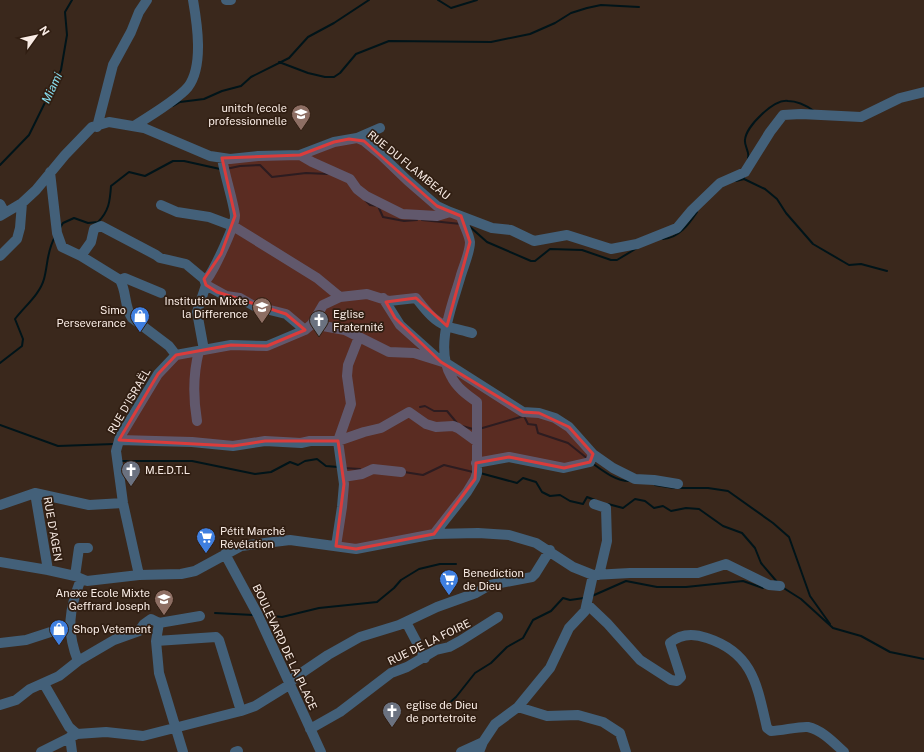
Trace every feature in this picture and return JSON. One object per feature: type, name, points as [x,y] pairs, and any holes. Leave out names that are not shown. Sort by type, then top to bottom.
[{"type":"street","points":[[97,127],[113,65],[131,32],[139,12],[147,0]]},
{"type":"street","points":[[134,126],[188,87],[196,68],[198,38],[193,0]]},
{"type":"street","points":[[226,0],[231,0]]},
{"type":"street","name":"RUE DU FLAMBEAU","points":[[2,211],[22,203],[36,190],[50,172],[92,127],[97,127],[108,122],[134,126],[163,135],[210,156],[230,159],[258,156],[300,155],[334,142],[357,138],[364,141],[381,155],[437,206],[450,212],[492,228],[511,230],[534,241],[567,235],[611,250],[637,244],[677,228],[692,210],[720,183],[745,172],[770,132],[784,115],[801,114],[861,117],[900,98],[924,92]]},
{"type":"street","points":[[357,138],[380,128]]},
{"type":"street","points":[[300,155],[350,179],[357,189],[366,196],[402,214],[437,216],[450,212]]},
{"type":"street","points":[[197,421],[194,402],[195,365],[202,350],[197,312],[205,282],[211,273],[233,226],[235,216],[222,158]]},
{"type":"street","points":[[50,172],[57,233],[62,247],[82,256],[120,280],[123,285],[128,312],[132,318],[169,346],[176,355],[240,344],[267,346],[309,327],[335,326],[389,352],[414,353],[443,362]]},
{"type":"street","points":[[0,256],[17,239],[20,228],[22,203]]},
{"type":"street","points":[[161,205],[177,212],[209,217],[233,226],[318,278],[340,297]]},
{"type":"street","points":[[434,534],[467,492],[475,479],[477,402],[463,392],[443,362],[447,326],[470,242],[461,216]]},
{"type":"street","points":[[82,256],[91,242],[94,229],[101,226],[106,227],[160,258],[186,264],[205,282],[226,296],[240,298],[254,306],[286,314],[309,327]]},
{"type":"street","points":[[120,280],[125,278],[161,293]]},
{"type":"street","points":[[309,327],[323,305],[340,297],[367,294],[389,301],[416,298],[434,318],[447,326],[458,328],[472,334]]},
{"type":"street","points":[[383,298],[400,325],[443,362],[523,412],[539,413],[555,418],[569,427],[593,454],[613,468],[636,479],[678,484]]},
{"type":"street","points":[[336,546],[342,507],[343,477],[338,441],[351,404],[347,376],[348,365],[359,337]]},
{"type":"street","name":"RUE D'ISRAËL","points":[[139,575],[123,503],[116,451],[119,440],[158,374],[176,355]]},
{"type":"street","points":[[119,440],[192,442],[233,446],[265,441],[301,443],[310,441],[338,441],[381,428],[409,412],[426,424],[436,428],[453,426],[458,428],[476,441]]},
{"type":"street","points":[[476,462],[509,457],[564,468],[590,462],[593,454]]},
{"type":"street","points":[[343,477],[362,474],[373,469],[401,472]]},
{"type":"street","points":[[0,505],[35,493],[89,505],[123,503]]},
{"type":"street","name":"RUE D'AGEN","points":[[35,493],[48,570]]},
{"type":"street","points":[[479,752],[483,742],[495,724],[518,707],[550,668],[568,628],[585,611],[607,541],[606,508],[594,504]]},
{"type":"street","points":[[0,562],[48,570],[87,581],[139,575],[181,574],[195,571],[241,546],[290,540],[356,549],[434,534],[478,532],[509,535],[536,543],[550,550],[573,567],[596,575],[630,573],[698,573],[726,564],[769,585],[780,586]]},
{"type":"street","points":[[78,661],[69,626],[78,578],[79,548],[88,548]]},
{"type":"street","points":[[40,752],[74,736],[106,732],[143,736],[241,711],[254,706],[290,685],[294,678],[360,637],[406,622],[437,607],[476,593],[490,585],[532,577],[550,550]]},
{"type":"street","name":"BOULEVARD DE LA PLACE","points":[[225,554],[258,615],[321,752]]},
{"type":"street","points":[[587,604],[607,623],[640,660],[671,680],[677,681],[681,677],[670,643],[677,637],[687,635],[702,636],[728,646],[743,660],[751,674],[758,690],[767,728],[771,732],[807,727],[828,737],[844,752]]},
{"type":"street","points":[[0,705],[16,700],[30,688],[44,684],[59,676],[78,661],[114,640],[139,631],[144,624],[151,619],[159,623],[200,616]]},
{"type":"street","name":"RUE DE LA FOIRE","points":[[310,729],[340,712],[391,673],[425,658],[436,650],[449,647],[460,642],[498,617]]},
{"type":"street","points":[[406,622],[425,658]]},
{"type":"street","points":[[159,623],[156,641],[159,673],[177,728],[183,752]]},
{"type":"street","points":[[0,643],[26,640],[69,626]]},
{"type":"street","points":[[156,641],[216,637],[219,640],[241,711]]},
{"type":"street","points":[[44,684],[74,736],[72,752]]},
{"type":"street","points":[[518,707],[547,716],[578,716],[603,722],[620,733],[626,752]]},
{"type":"street","points":[[461,752],[483,742]]},
{"type":"highlighted area","points":[[349,139],[364,141],[437,206],[461,216],[470,242],[447,326],[416,298],[386,302],[395,318],[441,362],[523,412],[539,413],[569,427],[593,454],[590,462],[564,468],[509,457],[476,463],[475,479],[434,534],[356,549],[336,546],[344,484],[338,441],[265,441],[233,446],[119,440],[158,374],[176,355],[231,345],[267,346],[305,330],[286,314],[217,292],[206,285],[204,279],[221,254],[235,216],[222,158],[300,155],[334,142]]},
{"type":"waterway","name":"Miami","points":[[0,165],[29,135],[61,70],[67,35],[65,12],[72,0]]},
{"type":"waterway","points":[[173,106],[180,102],[204,99],[222,91],[241,86],[251,77],[289,58],[308,37],[334,23],[369,0]]},
{"type":"waterway","points":[[438,0],[451,8],[477,0]]},
{"type":"waterway","points":[[279,62],[308,73],[325,77],[334,77],[340,73],[356,54],[389,41],[491,42],[530,34],[555,23],[571,13],[587,8],[601,5],[639,7]]},
{"type":"waterway","points":[[748,158],[745,140],[750,128],[762,114],[776,104],[788,101],[795,102],[814,111]]},
{"type":"waterway","points":[[60,228],[63,223],[74,218],[88,223],[98,222],[105,214],[108,206],[111,186],[129,172],[145,176],[173,161],[184,161],[220,169]]},
{"type":"waterway","points":[[226,169],[240,166],[260,165],[272,177],[306,173],[328,174]]},
{"type":"waterway","points":[[736,181],[744,179],[744,176]]},
{"type":"waterway","points":[[744,179],[765,189],[777,199],[786,213],[813,244],[849,265],[861,264],[887,271]]},
{"type":"waterway","points":[[365,200],[370,205],[378,206],[383,217],[404,221],[417,220]]},
{"type":"waterway","points":[[663,239],[674,236],[683,230],[697,212]]},
{"type":"waterway","points":[[422,220],[461,224]]},
{"type":"waterway","points":[[469,226],[487,242],[531,261],[535,261],[550,249],[582,250],[611,260],[617,260],[637,248]]},
{"type":"waterway","points":[[0,363],[22,346],[23,339],[15,319],[36,295],[42,284],[49,252],[55,237]]},
{"type":"waterway","points":[[420,407],[425,406],[434,411],[447,411],[457,423]]},
{"type":"waterway","points":[[479,429],[524,416],[528,424],[536,425],[538,433],[568,443],[588,459]]},
{"type":"waterway","points":[[0,425],[58,446],[114,444]]},
{"type":"waterway","points":[[462,426],[473,429]]},
{"type":"waterway","points":[[122,461],[192,461],[255,474],[271,472],[290,462],[298,465],[305,461],[317,459],[326,466],[338,467]]},
{"type":"waterway","points":[[592,463],[614,477],[624,481],[629,481]]},
{"type":"waterway","points":[[404,472],[423,475],[444,465],[473,472]]},
{"type":"waterway","points":[[344,468],[360,469]]},
{"type":"waterway","points":[[480,473],[517,483],[523,478],[536,482],[542,492],[550,496],[560,495],[570,501],[583,504],[587,497],[595,500]]},
{"type":"waterway","points":[[655,485],[674,488]]},
{"type":"waterway","points":[[679,488],[708,488],[728,491],[773,523],[789,537],[810,596],[830,624]]},
{"type":"waterway","points":[[608,504],[623,508],[635,499],[645,501],[654,508],[663,506],[671,511],[686,508],[699,509],[723,526],[742,533],[755,548],[761,563],[778,583]]},
{"type":"waterway","points":[[262,615],[282,617],[319,608],[377,602],[401,580],[419,569],[440,564],[456,564]]},
{"type":"waterway","points":[[592,596],[626,581],[657,587],[686,587],[743,581],[763,588]]},
{"type":"waterway","points":[[782,587],[801,599],[833,628],[861,636],[890,652],[924,659]]},
{"type":"waterway","points":[[446,706],[456,697],[475,673],[491,663],[507,647],[523,638],[533,620],[551,611],[563,598],[570,600],[584,598]]},
{"type":"waterway","points":[[215,613],[253,615]]},
{"type":"place","name":"unitch (ecole professionnelle","points":[[301,131]]},
{"type":"place","name":"Institution Mixte la Difference","points":[[262,324]]},
{"type":"place","name":"Simo Perseverance","points":[[140,333]]},
{"type":"place","name":"Eglise Fraternité","points":[[319,337]]},
{"type":"place","name":"M.E.D.T.L","points":[[131,487]]},
{"type":"place","name":"Pétit Marché Révélation","points":[[206,554]]},
{"type":"place","name":"Benediction de Dieu","points":[[449,596]]},
{"type":"place","name":"Anexe Ecole Mixte Geffrard Joseph","points":[[164,616]]},
{"type":"place","name":"Shop Vetement","points":[[59,646]]},
{"type":"place","name":"eglise de Dieu de portetroite","points":[[392,728]]}]
